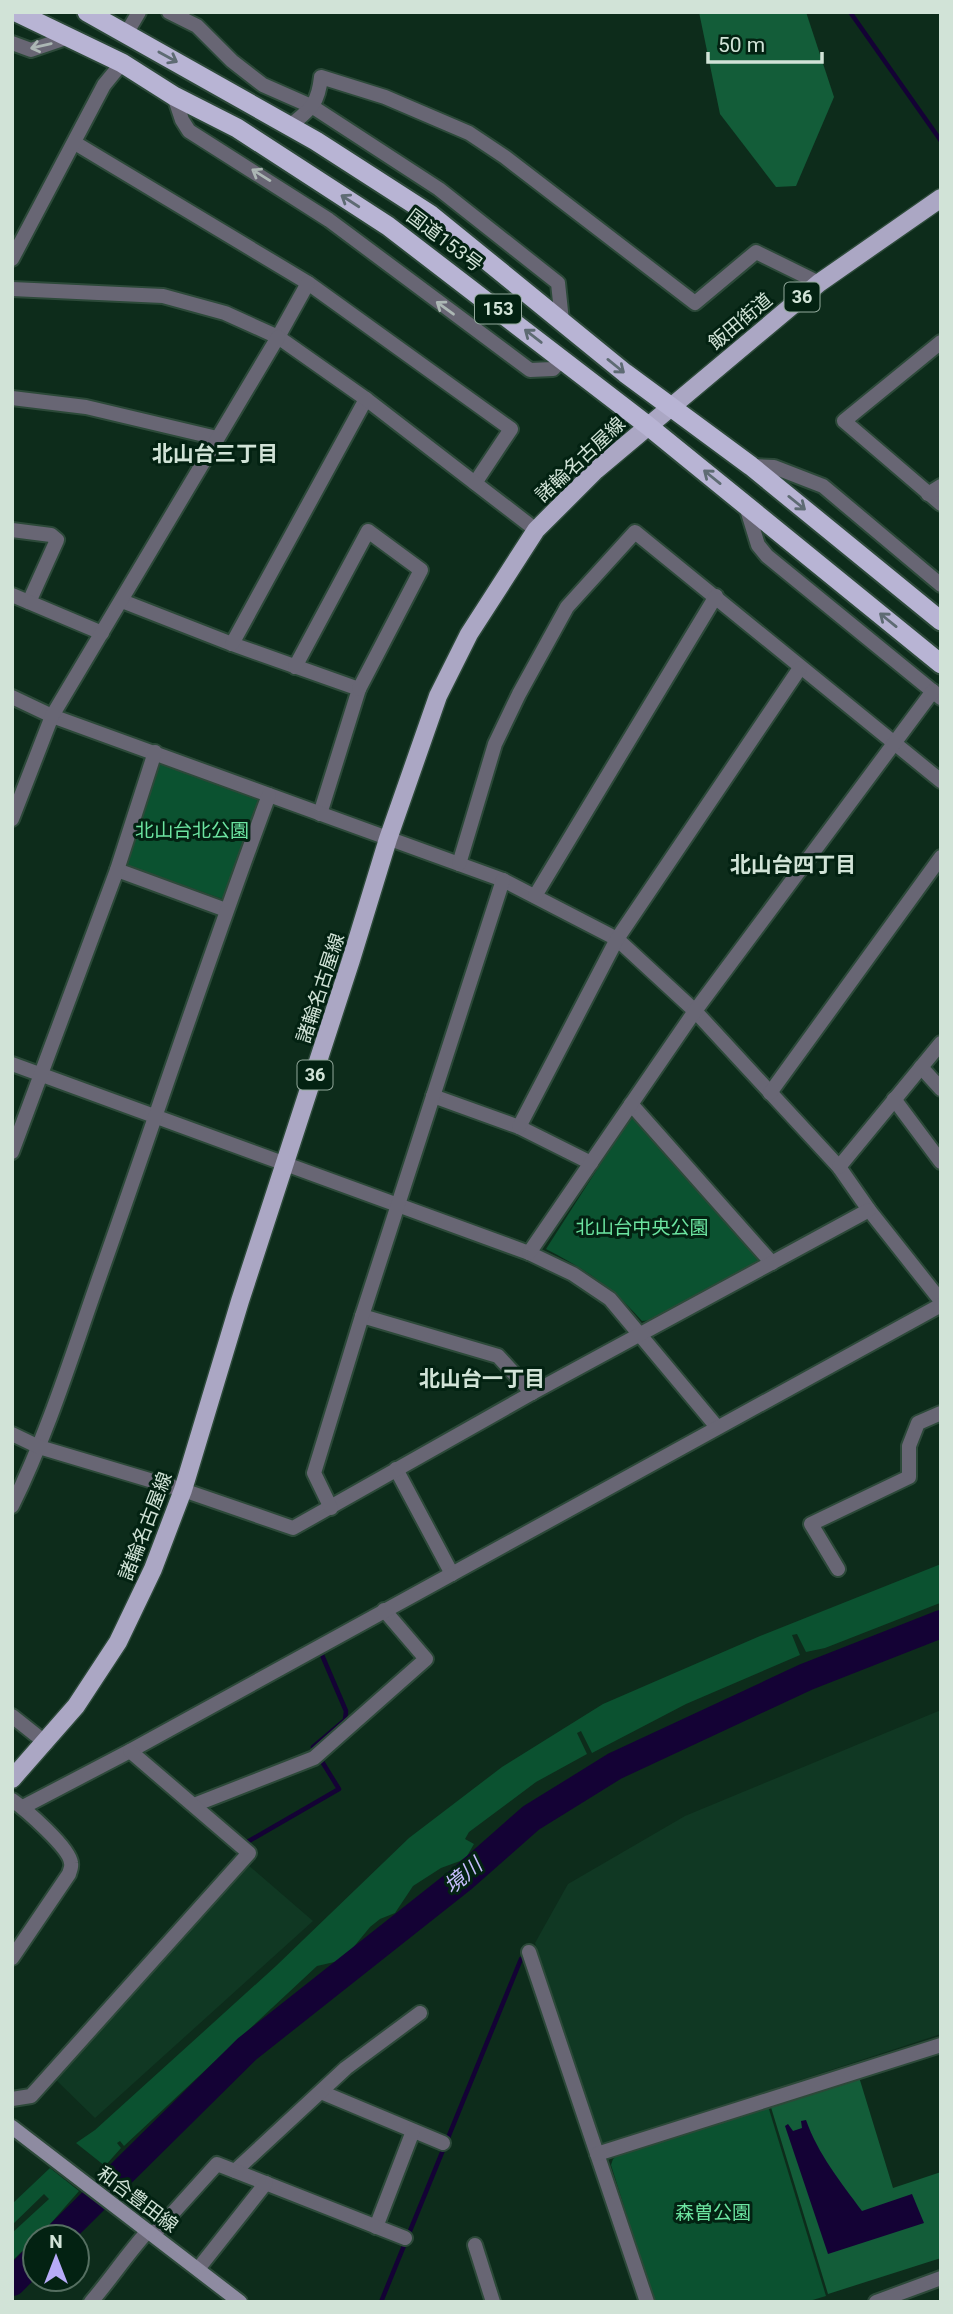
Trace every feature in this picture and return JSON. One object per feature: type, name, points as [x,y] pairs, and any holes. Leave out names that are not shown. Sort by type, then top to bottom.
[{"type":"highway","name":"国道153号","points":[[16,12],[122,63],[174,96],[237,128],[388,226],[647,425],[941,664]]},
{"type":"highway","name":"国道153号","points":[[86,12],[290,126],[431,215],[625,373],[751,466],[941,621]]},
{"type":"main road","name":"飯田街道","points":[[671,406],[819,283],[941,198]]},
{"type":"main road","name":"諸輪名古屋線","points":[[12,1779],[76,1706],[118,1642],[153,1569],[183,1490],[240,1301],[388,839],[438,696],[469,634],[536,530],[596,470],[671,406]]},
{"type":"main road","name":"和合豊田線","points":[[12,2127],[240,2302]]},
{"type":"street","points":[[126,34],[139,12]]},
{"type":"street","points":[[169,12],[197,26],[232,61],[263,85],[313,107],[439,189],[558,283],[562,321]]},
{"type":"street","points":[[12,43],[31,50],[69,37]]},
{"type":"street","points":[[12,259],[104,85],[122,63]]},
{"type":"street","points":[[290,126],[313,107],[319,93],[320,77],[385,97],[468,133],[505,157],[695,303],[756,252],[819,283]]},
{"type":"street","points":[[174,96],[182,120],[189,131],[329,220],[530,370],[552,369],[562,359]]},
{"type":"street","points":[[75,143],[308,283],[511,429],[475,483]]},
{"type":"street","points":[[12,819],[52,716],[308,283]]},
{"type":"street","points":[[12,289],[163,296],[225,313],[278,337],[366,399],[536,530]]},
{"type":"street","points":[[941,342],[844,421],[934,490],[941,505]]},
{"type":"street","points":[[12,398],[86,407],[216,438]]},
{"type":"street","points":[[232,644],[366,399]]},
{"type":"street","points":[[751,466],[774,467],[823,486],[941,585]]},
{"type":"street","points":[[529,1253],[695,1011],[894,741],[937,694],[768,556],[758,545],[745,503]]},
{"type":"street","points":[[12,530],[51,535],[57,540],[29,602]]},
{"type":"street","points":[[295,667],[368,531],[421,570],[359,689],[320,814]]},
{"type":"street","points":[[458,864],[495,744],[519,694],[567,607],[635,532],[941,781]]},
{"type":"street","points":[[12,595],[102,633]]},
{"type":"street","points":[[535,896],[716,596]]},
{"type":"street","points":[[122,601],[359,689]]},
{"type":"street","points":[[519,1127],[617,939],[800,668]]},
{"type":"street","points":[[12,698],[52,716],[155,751],[503,880],[617,939],[695,1011],[839,1167],[941,1303],[130,1751],[18,1804],[66,1851],[72,1862],[69,1874],[12,1958]]},
{"type":"street","points":[[12,1152],[117,870],[155,751]]},
{"type":"street","points":[[12,1507],[39,1447],[269,794]]},
{"type":"street","points":[[770,1093],[941,857]]},
{"type":"street","points":[[117,870],[226,910]]},
{"type":"street","points":[[331,1508],[314,1473],[503,880]]},
{"type":"street","points":[[839,1167],[941,1043]]},
{"type":"street","points":[[12,1064],[529,1253],[573,1274],[610,1299],[717,1427]]},
{"type":"street","points":[[921,1067],[941,1089]]},
{"type":"street","points":[[433,1096],[519,1127],[591,1163]]},
{"type":"street","points":[[894,1099],[941,1162]]},
{"type":"street","points":[[631,1104],[772,1263]]},
{"type":"street","points":[[12,1434],[39,1447],[183,1490],[293,1528],[532,1393],[869,1210]]},
{"type":"street","points":[[362,1316],[498,1356],[532,1393]]},
{"type":"street","points":[[838,1569],[811,1524],[909,1477],[909,1446],[918,1423],[941,1413]]},
{"type":"street","points":[[396,1469],[452,1574]]},
{"type":"street","points":[[194,1805],[314,1758],[426,1659],[384,1610]]},
{"type":"street","points":[[12,1716],[46,1743]]},
{"type":"street","points":[[12,2099],[31,2095],[249,1853],[130,1751]]},
{"type":"street","points":[[529,1952],[647,2302]]},
{"type":"street","points":[[235,2171],[346,2068],[420,2013]]},
{"type":"street","points":[[597,2154],[941,2045]]},
{"type":"street","points":[[321,2092],[443,2143]]},
{"type":"street","points":[[376,2227],[413,2132]]},
{"type":"street","points":[[91,2302],[114,2276],[127,2253],[217,2164],[405,2238]]},
{"type":"street","points":[[198,2269],[266,2183]]},
{"type":"street","points":[[475,2245],[493,2302]]},
{"type":"street","points":[[876,2302],[941,2278]]},
{"type":"shaded area","points":[[699,12],[806,12],[834,97],[796,186],[776,187],[720,114]]},
{"type":"shaded area","points":[[941,1710],[941,2034],[605,2144],[596,2143],[535,1943],[568,1884],[685,1816]]},
{"type":"shaded area","points":[[247,1864],[313,1921],[95,2118],[53,2077]]},
{"type":"shaded area","points":[[859,2077],[893,2188],[941,2172],[941,2258],[828,2294],[770,2104]]},
{"type":"shaded area","points":[[806,2120],[823,2156],[862,2211],[912,2194],[924,2223],[828,2254],[785,2126],[788,2124],[793,2131],[802,2128],[801,2121]]},
{"type":"green space","name":"北山台北公園","points":[[158,760],[260,797],[225,900],[124,864]]},
{"type":"green space","name":"北山台中央公園","points":[[632,1115],[763,1259],[652,1320],[642,1321],[620,1298],[597,1280],[546,1249]]},
{"type":"green space","points":[[941,1564],[940,1603],[825,1648],[806,1652],[797,1634],[792,1635],[800,1655],[686,1704],[592,1753],[581,1731],[577,1733],[587,1754],[536,1782],[469,1832],[465,1839],[474,1844],[467,1856],[441,1868],[413,1886],[395,1913],[370,1927],[343,1960],[317,1966],[124,2146],[120,2141],[117,2143],[121,2148],[105,2166],[76,2143],[95,2130],[276,1966],[409,1838],[502,1767],[603,1704],[760,1636]]},
{"type":"green space","name":"森曽公園","points":[[768,2106],[826,2296],[806,2302],[654,2302],[611,2165],[613,2159],[619,2154]]},
{"type":"green space","points":[[50,2168],[79,2191],[51,2223],[23,2223],[49,2199],[44,2194],[12,2225],[12,2204]]},
{"type":"green space","points":[[21,2225],[21,2252],[12,2261],[12,2233]]},
{"type":"waterway","points":[[850,12],[941,141]]},
{"type":"waterway","name":"境川","points":[[71,2223],[247,2049],[463,1878],[531,1818],[615,1766],[806,1677],[941,1624]]},
{"type":"waterway","points":[[242,1845],[339,1789],[313,1747],[345,1720],[346,1711],[322,1655]]},
{"type":"waterway","points":[[381,2302],[521,1959]]},
{"type":"waterway","name":"境川","points":[[12,2282],[21,2273]]},
{"type":"district","name":"北山台三丁目","points":[[215,454]]},
{"type":"district","name":"北山台四丁目","points":[[793,865]]},
{"type":"district","name":"北山台一丁目","points":[[482,1379]]}]
